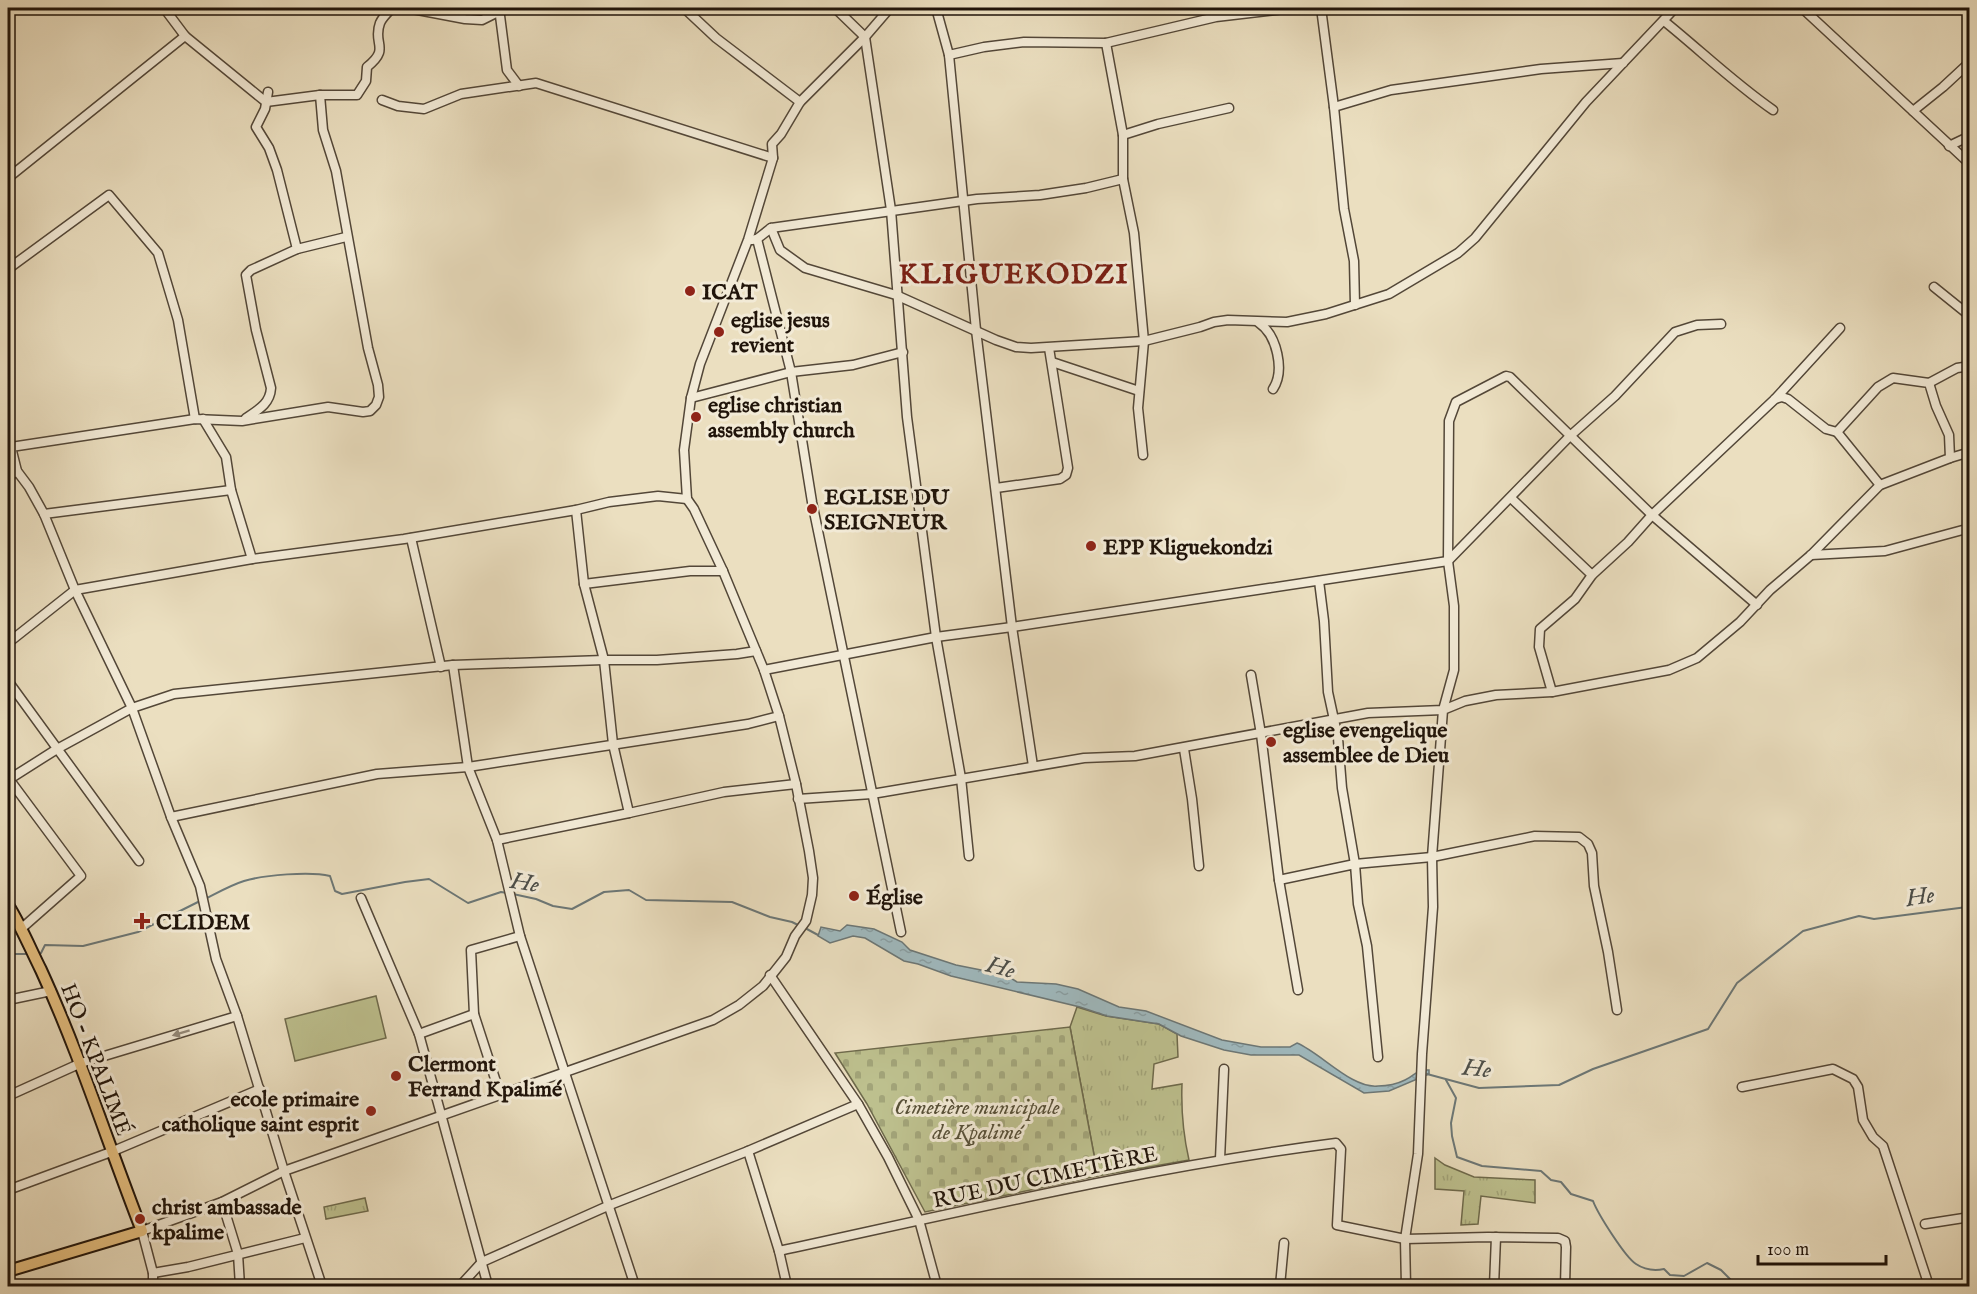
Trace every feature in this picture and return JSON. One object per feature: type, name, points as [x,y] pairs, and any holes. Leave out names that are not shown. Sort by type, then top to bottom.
[{"type":"main road","name":"HO - KPALIMÉ","points":[[8,905],[22,928],[81,1063],[111,1152],[142,1230]]},
{"type":"main road","points":[[8,1271],[142,1230]]},
{"type":"street","points":[[164,8],[185,36],[266,102],[320,95],[357,95],[366,81],[367,67],[379,56],[380,23],[392,8],[395,8]]},
{"type":"street","points":[[407,8],[482,20],[499,10],[507,70],[519,86]]},
{"type":"street","points":[[684,8],[716,38],[800,102]]},
{"type":"street","points":[[835,8],[865,37],[891,210],[907,417],[936,637],[961,778],[969,856]]},
{"type":"street","points":[[153,1287],[153,1273],[142,1230],[222,1202],[284,1171],[713,1020],[739,1005],[763,986],[786,957],[795,936],[806,921],[812,896],[813,878],[796,784],[779,716],[764,670],[723,571],[694,509],[687,500],[684,450],[691,398],[700,364],[753,240],[773,158],[772,144],[781,134],[800,102],[865,37],[890,8]]},
{"type":"street","points":[[936,8],[949,55],[976,330],[1012,627],[1033,765]]},
{"type":"street","points":[[949,55],[984,47],[1024,42],[1106,43],[1216,17],[1293,8]]},
{"type":"street","points":[[1320,8],[1334,107],[1344,209],[1354,261],[1355,305]]},
{"type":"street","points":[[771,228],[780,250],[805,268],[896,295],[1016,347],[1049,348],[1100,342],[1144,341],[1228,320],[1259,323],[1287,322],[1389,294],[1458,253],[1475,238],[1586,102],[1675,8]]},
{"type":"street","points":[[1802,8],[1970,164]]},
{"type":"street","points":[[1664,21],[1710,58],[1743,90],[1773,110]]},
{"type":"street","points":[[8,178],[185,36]]},
{"type":"street","points":[[1106,43],[1123,135],[1123,179],[1134,233],[1144,341],[1138,408],[1143,455]]},
{"type":"street","points":[[1913,111],[1970,62]]},
{"type":"street","points":[[1334,107],[1391,90],[1541,69],[1623,63]]},
{"type":"street","points":[[382,100],[398,106],[424,109],[461,94],[536,83],[773,158]]},
{"type":"street","points":[[268,92],[262,116],[256,127],[269,148],[277,170],[297,249]]},
{"type":"street","points":[[320,95],[323,130],[336,171],[346,237],[368,348],[378,385],[379,397],[376,405],[370,411],[363,412],[328,407],[242,421],[199,419],[9,445],[17,471],[44,514],[75,591],[132,708],[171,817],[200,886],[216,959],[237,1016],[322,1287]]},
{"type":"street","points":[[1123,135],[1158,124],[1229,108]]},
{"type":"street","points":[[1949,146],[1970,136]]},
{"type":"street","points":[[753,240],[771,228],[891,210],[1040,195],[1086,188],[1123,179]]},
{"type":"street","points":[[8,270],[109,195],[158,253],[178,320],[199,419],[226,457],[231,490],[252,559]]},
{"type":"street","points":[[242,421],[267,402],[271,388],[256,330],[246,275],[251,270],[297,249],[346,237]]},
{"type":"street","points":[[753,240],[791,372],[812,502],[901,932]]},
{"type":"street","points":[[1934,287],[1970,316]]},
{"type":"street","points":[[1259,323],[1268,329],[1276,350],[1279,371],[1278,381],[1273,389]]},
{"type":"street","points":[[764,670],[936,637],[1448,561],[1570,436],[1615,396],[1675,332],[1697,325],[1721,324]]},
{"type":"street","points":[[1552,692],[1539,647],[1540,629],[1575,599],[1592,575],[1628,542],[1652,515],[1775,399],[1840,328]]},
{"type":"street","points":[[996,488],[1060,479],[1066,475],[1068,468],[1049,348]]},
{"type":"street","points":[[691,398],[791,372],[853,365],[903,352]]},
{"type":"street","points":[[1052,362],[1139,391]]},
{"type":"street","points":[[1837,432],[1878,387],[1893,378],[1929,382],[1957,368],[1970,366]]},
{"type":"street","points":[[1406,1287],[1405,1239],[1418,1154],[1433,907],[1432,857],[1443,710],[1455,670],[1454,606],[1448,561],[1449,421],[1456,402],[1501,378],[1510,377],[1652,515],[1757,605]]},
{"type":"street","points":[[1929,382],[1936,406],[1949,435],[1950,458]]},
{"type":"street","points":[[1775,399],[1782,397],[1788,399],[1826,429],[1837,432],[1880,485]]},
{"type":"street","points":[[798,799],[872,794],[1033,765],[1184,749],[1368,713],[1443,710],[1466,701],[1496,695],[1552,692],[1669,670],[1697,658],[1811,555],[1880,485],[1970,452]]},
{"type":"street","points":[[8,477],[17,471]]},
{"type":"street","points":[[44,514],[231,490]]},
{"type":"street","points":[[8,644],[75,591],[252,559],[411,538],[576,510],[609,502],[658,496],[687,500]]},
{"type":"street","points":[[1511,498],[1592,575]]},
{"type":"street","points":[[576,510],[584,584],[604,660],[613,744],[629,813]]},
{"type":"street","points":[[1811,555],[1886,551],[1970,528]]},
{"type":"street","points":[[411,538],[441,667]]},
{"type":"street","points":[[584,584],[690,571],[723,571]]},
{"type":"street","points":[[1318,580],[1324,621],[1328,692],[1338,738],[1342,788],[1355,864],[1358,904],[1367,946],[1378,1057]]},
{"type":"street","points":[[22,928],[81,876],[8,779],[132,708],[174,694],[453,665],[657,660],[756,651]]},
{"type":"street","points":[[453,665],[468,767],[497,840],[520,936],[635,1287]]},
{"type":"street","points":[[1251,675],[1279,880],[1298,990]]},
{"type":"street","points":[[8,681],[139,861]]},
{"type":"street","points":[[171,817],[377,774],[468,767],[748,724],[779,716]]},
{"type":"street","points":[[1184,749],[1199,867]]},
{"type":"street","points":[[497,840],[724,792],[796,784]]},
{"type":"street","points":[[1279,880],[1355,864],[1432,857],[1486,848],[1535,836],[1579,837],[1588,844],[1592,853],[1594,886],[1617,1010]]},
{"type":"street","points":[[361,898],[419,1034],[489,1287]]},
{"type":"street","points":[[500,1094],[474,1014],[471,950],[520,936]]},
{"type":"street","points":[[770,975],[858,1104],[888,1156],[920,1220],[937,1287]]},
{"type":"street","points":[[8,1000],[51,991]]},
{"type":"street","points":[[419,1034],[474,1014]]},
{"type":"street","points":[[8,1096],[81,1063],[237,1016]]},
{"type":"street","points":[[1220,1159],[1224,1069]]},
{"type":"street","points":[[1742,1087],[1833,1070],[1853,1079],[1858,1087],[1863,1120],[1873,1137],[1883,1146],[1929,1287]]},
{"type":"street","points":[[8,1190],[111,1152],[260,1089]]},
{"type":"street","points":[[460,1286],[482,1262],[610,1205],[748,1151],[858,1104]]},
{"type":"street","name":"RUE DU CIMETIÈRE","points":[[779,1251],[1220,1159],[1336,1143],[1341,1149],[1337,1225],[1405,1239]]},
{"type":"street","points":[[748,1151],[779,1251],[787,1287]]},
{"type":"street","points":[[222,1202],[238,1254],[240,1287]]},
{"type":"street","points":[[1925,1224],[1970,1217]]},
{"type":"street","points":[[1494,1287],[1496,1237]]},
{"type":"street","points":[[153,1273],[188,1267],[305,1238]]},
{"type":"street","points":[[1405,1239],[1558,1238],[1565,1241],[1567,1254],[1565,1287]]},
{"type":"street","points":[[1280,1287],[1284,1243]]},
{"type":"green space","points":[[376,996],[386,1038],[295,1061],[285,1019]]},
{"type":"green space","points":[[1077,1007],[1106,1016],[1159,1024],[1177,1034],[1178,1057],[1154,1064],[1152,1089],[1182,1084],[1183,1122],[1189,1160],[1098,1176],[1070,1027]]},
{"type":"green space","name":"Cimetière municipale de Kpalimé","points":[[1070,1027],[1098,1176],[925,1212],[867,1104],[835,1053]]},
{"type":"green space","points":[[1435,1158],[1445,1165],[1474,1177],[1535,1180],[1535,1203],[1481,1196],[1478,1224],[1461,1225],[1464,1191],[1435,1189]]},
{"type":"green space","points":[[365,1198],[368,1211],[326,1219],[324,1207]]},
{"type":"water","points":[[847,925],[874,929],[902,942],[910,950],[956,965],[1006,975],[1017,982],[1056,984],[1078,989],[1119,1007],[1146,1011],[1222,1040],[1261,1047],[1290,1047],[1297,1043],[1347,1076],[1368,1085],[1395,1084],[1421,1070],[1429,1070],[1429,1074],[1389,1091],[1364,1093],[1299,1055],[1251,1055],[1224,1050],[1181,1036],[1159,1024],[1107,1016],[1080,1007],[951,976],[904,961],[865,938],[853,936],[830,943],[818,936],[821,927],[840,931]]},
{"type":"waterway","name":"He","points":[[205,899],[244,881],[275,875],[299,874],[330,876],[335,891],[342,894],[429,879],[468,903],[501,892],[507,893]]},
{"type":"waterway","name":"He","points":[[513,894],[572,909],[604,892],[629,890],[646,900],[732,902],[800,926]]},
{"type":"waterway","name":"He","points":[[36,953],[41,953],[45,945],[83,946],[138,932],[200,901]]},
{"type":"waterway","name":"He","points":[[1427,1074],[1479,1088],[1559,1085],[1593,1069],[1708,1029],[1737,983],[1803,931],[1859,916],[1874,919],[1967,907],[1970,910]]},
{"type":"waterway","name":"He","points":[[805,928],[818,935]]},
{"type":"waterway","name":"He","points":[[8,956],[31,954]]},
{"type":"waterway","points":[[1446,1080],[1456,1098],[1451,1123],[1457,1157],[1482,1166],[1541,1171],[1551,1180],[1561,1182],[1571,1194],[1593,1201],[1619,1244],[1631,1260],[1643,1268],[1664,1269],[1670,1275],[1684,1276],[1707,1263],[1721,1270],[1737,1286]]},
{"type":"place","name":"ICAT","points":[[690,291]]},
{"type":"place","name":"eglise jesus revient","points":[[719,332]]},
{"type":"place","name":"eglise christian assembly church","points":[[696,417]]},
{"type":"place","name":"EGLISE DU SEIGNEUR","points":[[812,509]]},
{"type":"place","name":"EPP Kliguekondzi","points":[[1091,546]]},
{"type":"place","name":"eglise evengelique assemblee de Dieu","points":[[1271,742]]},
{"type":"place","name":"Église","points":[[854,896]]},
{"type":"place","name":"CLIDEM","points":[[142,921]]},
{"type":"place","name":"Clermont Ferrand Kpalimé","points":[[396,1076]]},
{"type":"place","name":"ecole primaire catholique saint esprit","points":[[371,1111]]},
{"type":"place","name":"christ ambassade kpalime","points":[[140,1219]]},
{"type":"district","name":"KLIGUEKODZI","points":[[1014,273]]}]
